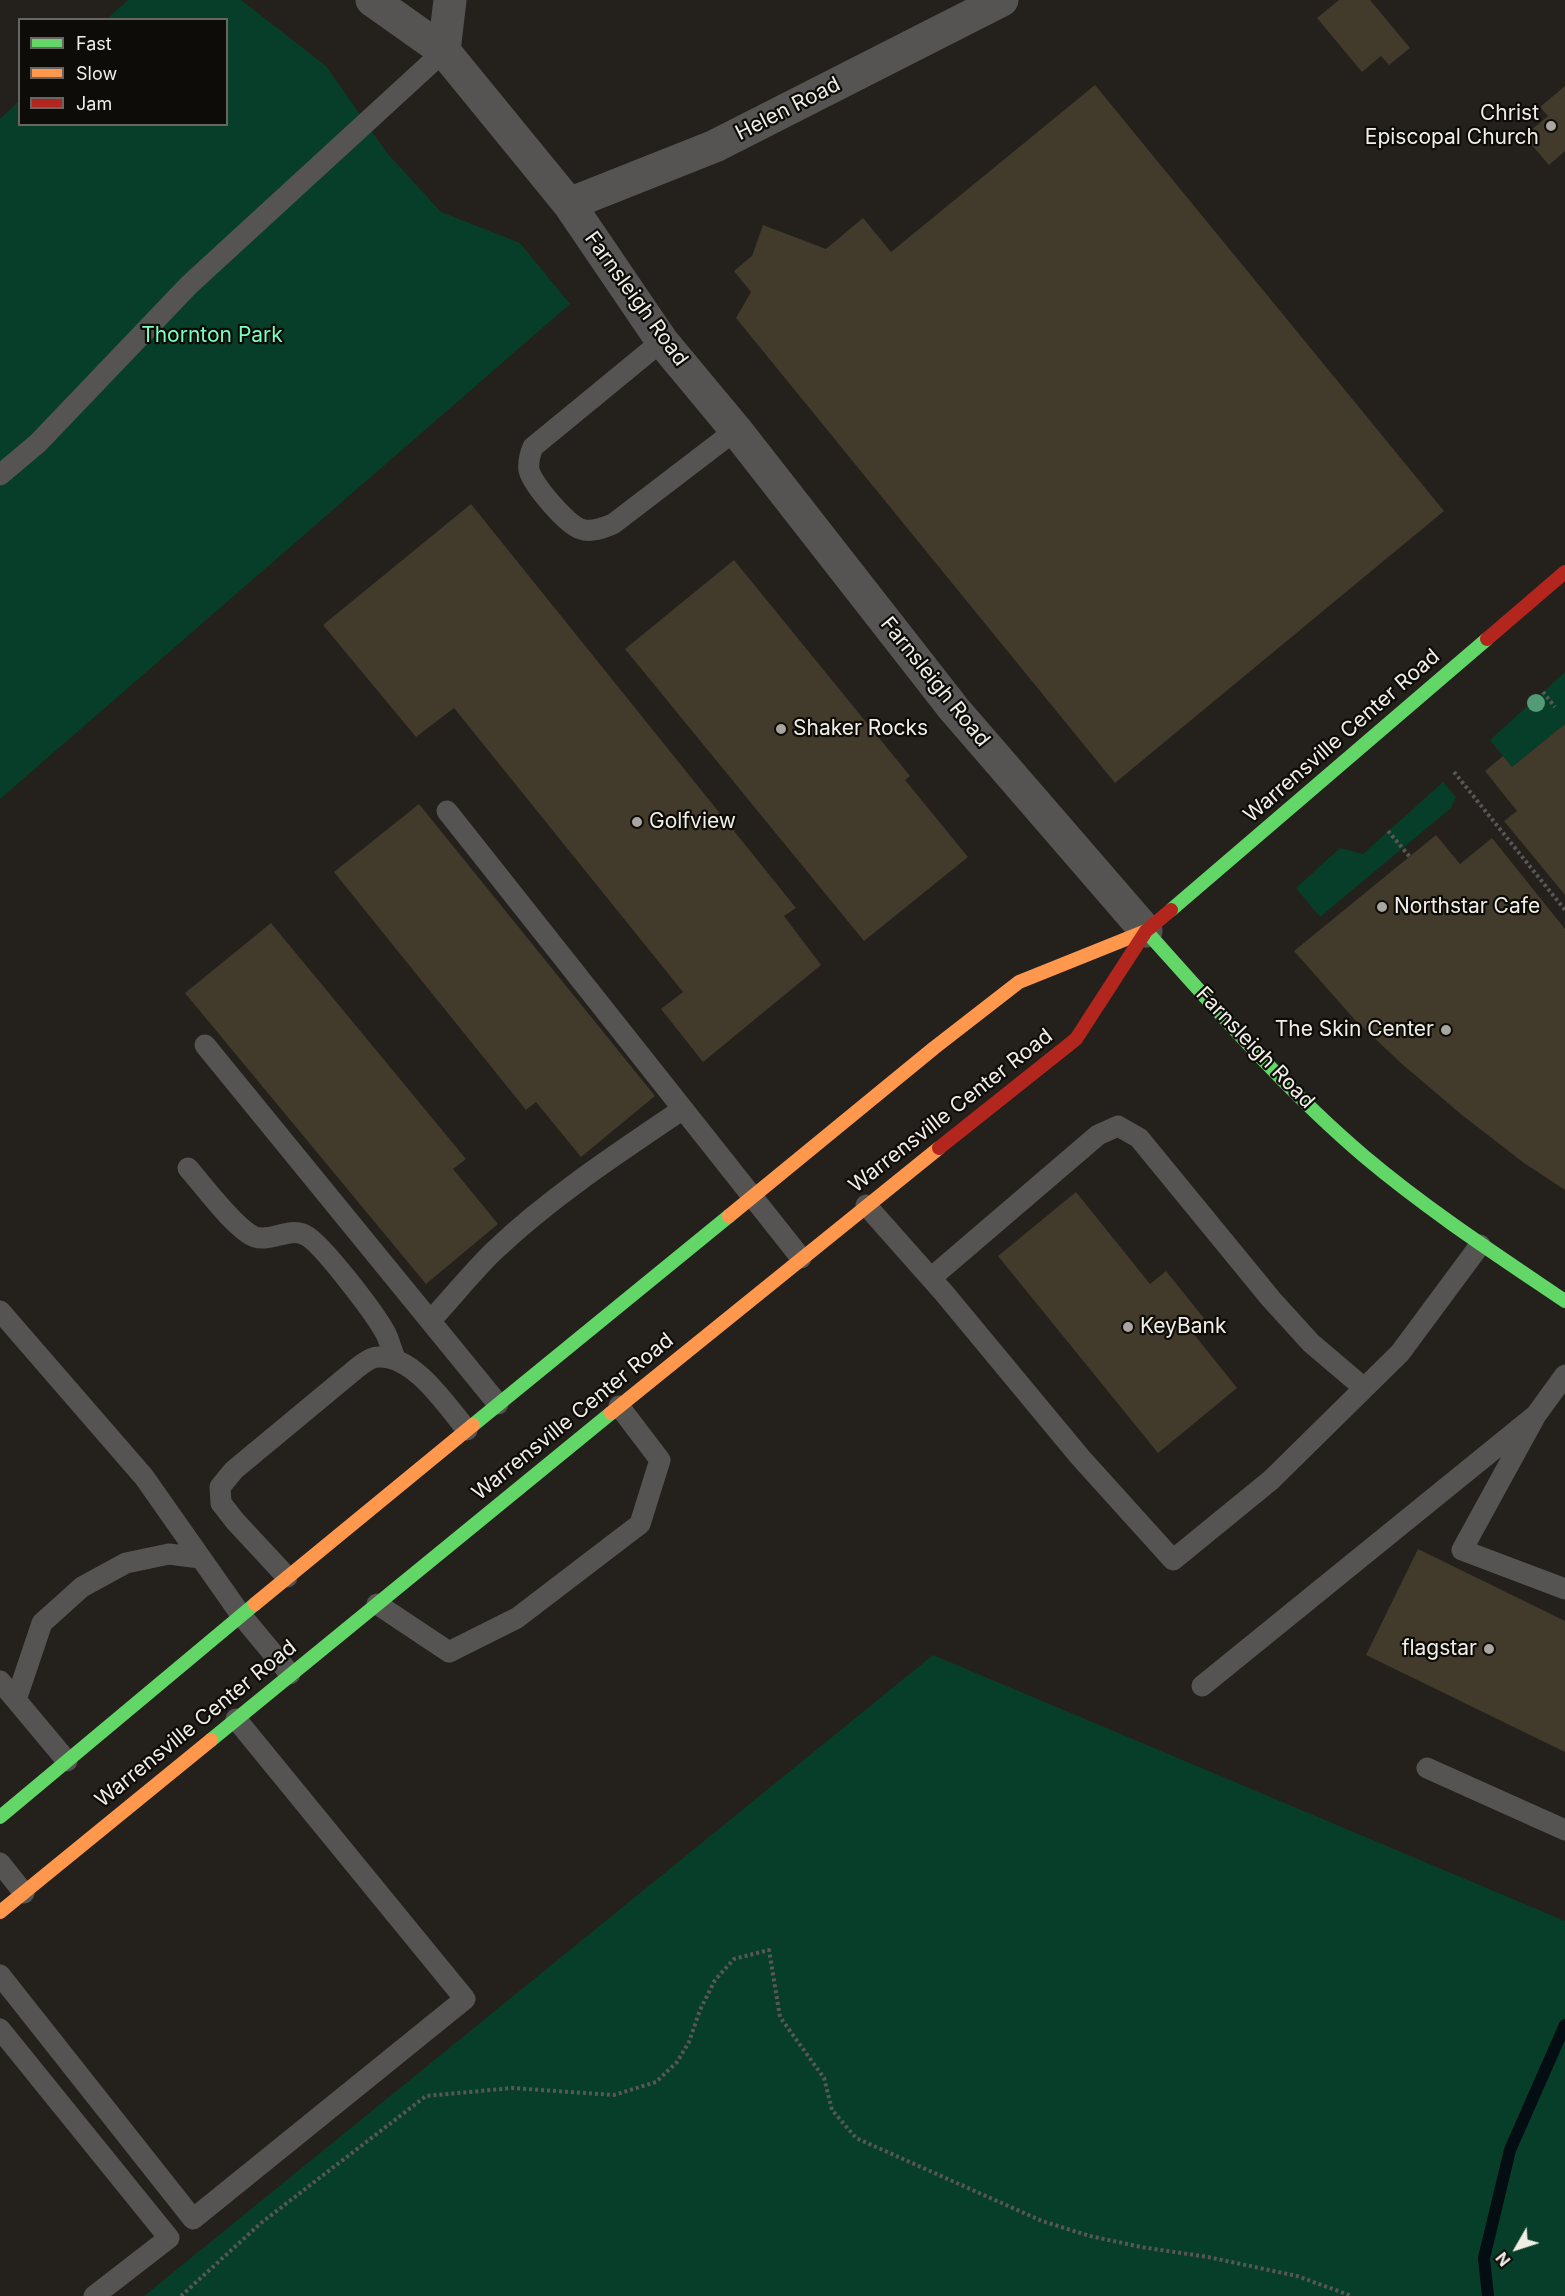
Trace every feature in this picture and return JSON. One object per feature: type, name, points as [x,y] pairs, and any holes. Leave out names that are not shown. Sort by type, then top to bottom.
[{"type":"main road","name":"Warrensville Center Road","points":[[0,1912],[866,1205],[1076,1039],[1146,931],[1565,572]]},
{"type":"main road","name":"Warrensville Center Road","points":[[0,1817],[498,1404],[934,1048],[1019,982],[1146,931]]},
{"type":"main road","name":"Farnsleigh Road","points":[[1146,931],[1237,1032],[1364,1156],[1431,1210],[1565,1301]]},
{"type":"street","name":"Farnsleigh Road","points":[[372,0],[444,51],[569,204],[662,341],[736,430],[954,709],[1146,931]]},
{"type":"street","points":[[444,51],[450,0]]},
{"type":"street","name":"Helen Road","points":[[569,204],[715,146],[1002,0]]},
{"type":"lane","points":[[0,475],[38,443],[189,285],[444,51]]},
{"type":"lane","points":[[662,341],[533,447],[529,457],[529,471],[535,484],[565,519],[581,530],[597,530],[613,524],[736,430]]},
{"type":"lane","points":[[447,811],[801,1258]]},
{"type":"lane","points":[[205,1045],[498,1404]]},
{"type":"lane","points":[[430,1321],[495,1250],[556,1197],[683,1109]]},
{"type":"lane","points":[[931,1278],[1098,1136],[1118,1126],[1139,1138],[1271,1299],[1311,1343],[1364,1388]]},
{"type":"lane","points":[[188,1168],[241,1228],[255,1237],[267,1238],[298,1233],[304,1234],[318,1245],[367,1305],[386,1334],[396,1360]]},
{"type":"lane","points":[[866,1205],[931,1278],[1080,1457],[1173,1560],[1270,1480],[1400,1353],[1480,1245]]},
{"type":"lane","points":[[0,1311],[144,1477],[241,1615],[290,1674]]},
{"type":"lane","points":[[287,1577],[221,1503],[220,1487],[234,1470],[357,1368],[376,1357],[396,1360],[421,1376],[467,1430]]},
{"type":"lane","points":[[1565,1375],[1536,1415],[1462,1550],[1565,1589]]},
{"type":"lane","points":[[377,1604],[449,1652],[517,1618],[640,1524],[660,1460],[619,1406]]},
{"type":"lane","points":[[1202,1686],[1536,1415]]},
{"type":"lane","points":[[16,1700],[42,1623],[82,1587],[126,1563],[169,1554],[200,1558]]},
{"type":"lane","points":[[0,1681],[67,1761]]},
{"type":"lane","points":[[0,1975],[193,2219],[465,1999],[236,1719]]},
{"type":"lane","points":[[1427,1768],[1565,1830]]},
{"type":"lane","points":[[0,1863],[24,1893]]},
{"type":"lane","points":[[0,2029],[169,2238],[94,2296]]},
{"type":"path","points":[[1543,692],[1556,707]]},
{"type":"path","points":[[1454,772],[1565,910]]},
{"type":"path","points":[[1388,831],[1410,857]]},
{"type":"path","points":[[181,2296],[261,2223],[426,2096],[512,2088],[614,2095],[656,2082],[676,2062],[689,2042],[700,2010],[715,1980],[734,1959],[769,1950],[780,2017],[824,2078],[832,2110],[856,2138],[1042,2221],[1090,2236],[1141,2247],[1208,2257],[1297,2276],[1352,2296]]},
{"type":"green space","name":"Thornton Park","points":[[128,0],[241,0],[326,66],[387,153],[441,212],[520,243],[570,304],[0,799],[0,119],[18,102],[18,126],[228,126],[228,18],[108,18]]},
{"type":"green space","points":[[1565,672],[1565,724],[1512,767],[1490,740]]},
{"type":"green space","points":[[1443,782],[1456,797],[1451,808],[1320,917],[1296,888],[1340,848],[1363,854]]},
{"type":"green space","points":[[933,1655],[1565,1921],[1565,2296],[144,2296]]},
{"type":"building","points":[[1339,0],[1370,0],[1410,48],[1389,65],[1381,56],[1362,72],[1317,18]]},
{"type":"building","points":[[1095,85],[1444,511],[1115,783],[736,318],[751,292],[734,271],[752,256],[763,225],[826,249],[863,218],[891,252]]},
{"type":"building","name":"Christ Episcopal Church","points":[[1565,86],[1565,151],[1549,165],[1524,136],[1548,116],[1540,107]]},
{"type":"building","name":"Golfview","points":[[471,504],[796,908],[784,916],[821,965],[703,1062],[661,1009],[683,992],[454,708],[416,737],[323,625]]},
{"type":"building","name":"Shaker Rocks","points":[[734,560],[910,776],[905,780],[968,857],[864,941],[625,649]]},
{"type":"building","points":[[1565,724],[1565,895],[1504,821],[1517,811],[1485,771],[1503,756],[1512,767]]},
{"type":"building","points":[[419,804],[655,1096],[581,1157],[536,1102],[526,1110],[334,872]]},
{"type":"building","points":[[1436,835],[1460,864],[1492,838],[1565,929],[1565,1190],[1524,1163],[1402,1064],[1355,1020],[1294,951]]},
{"type":"building","points":[[271,923],[466,1159],[453,1169],[498,1224],[426,1284],[185,993]]},
{"type":"building","name":"KeyBank","points":[[1076,1192],[1150,1284],[1166,1271],[1207,1322],[1193,1333],[1237,1388],[1158,1453],[998,1256]]},
{"type":"building","points":[[1418,1549],[1565,1621],[1565,1752],[1366,1655]]},
{"type":"waterway","points":[[1488,2296],[1484,2258],[1510,2150],[1565,2025]]},
{"type":"traffic: fast","points":[[1171,910],[1487,639]]},
{"type":"traffic: fast","points":[[1146,931],[1252,1048],[1335,1131],[1413,1195],[1463,1232],[1565,1301]]},
{"type":"traffic: fast","points":[[473,1425],[729,1216]]},
{"type":"traffic: fast","points":[[211,1740],[611,1413]]},
{"type":"traffic: fast","points":[[0,1817],[255,1604]]},
{"type":"traffic: slow","points":[[729,1216],[934,1048],[1019,982],[1146,931]]},
{"type":"traffic: slow","points":[[611,1413],[939,1148]]},
{"type":"traffic: slow","points":[[255,1604],[473,1425]]},
{"type":"traffic: slow","points":[[0,1912],[211,1740]]},
{"type":"traffic: jam","points":[[1487,639],[1565,572]]},
{"type":"traffic: jam","points":[[939,1148],[1076,1039],[1146,931],[1171,910]]},
{"type":"place","name":"Christ Episcopal Church","points":[[1551,126]]},
{"type":"place","name":"Shaker Rocks","points":[[781,729]]},
{"type":"place","name":"Golfview","points":[[637,822]]},
{"type":"place","name":"Northstar Cafe","points":[[1382,907]]},
{"type":"place","name":"The Skin Center","points":[[1446,1030]]},
{"type":"place","name":"KeyBank","points":[[1128,1327]]},
{"type":"place","name":"flagstar","points":[[1489,1649]]}]
